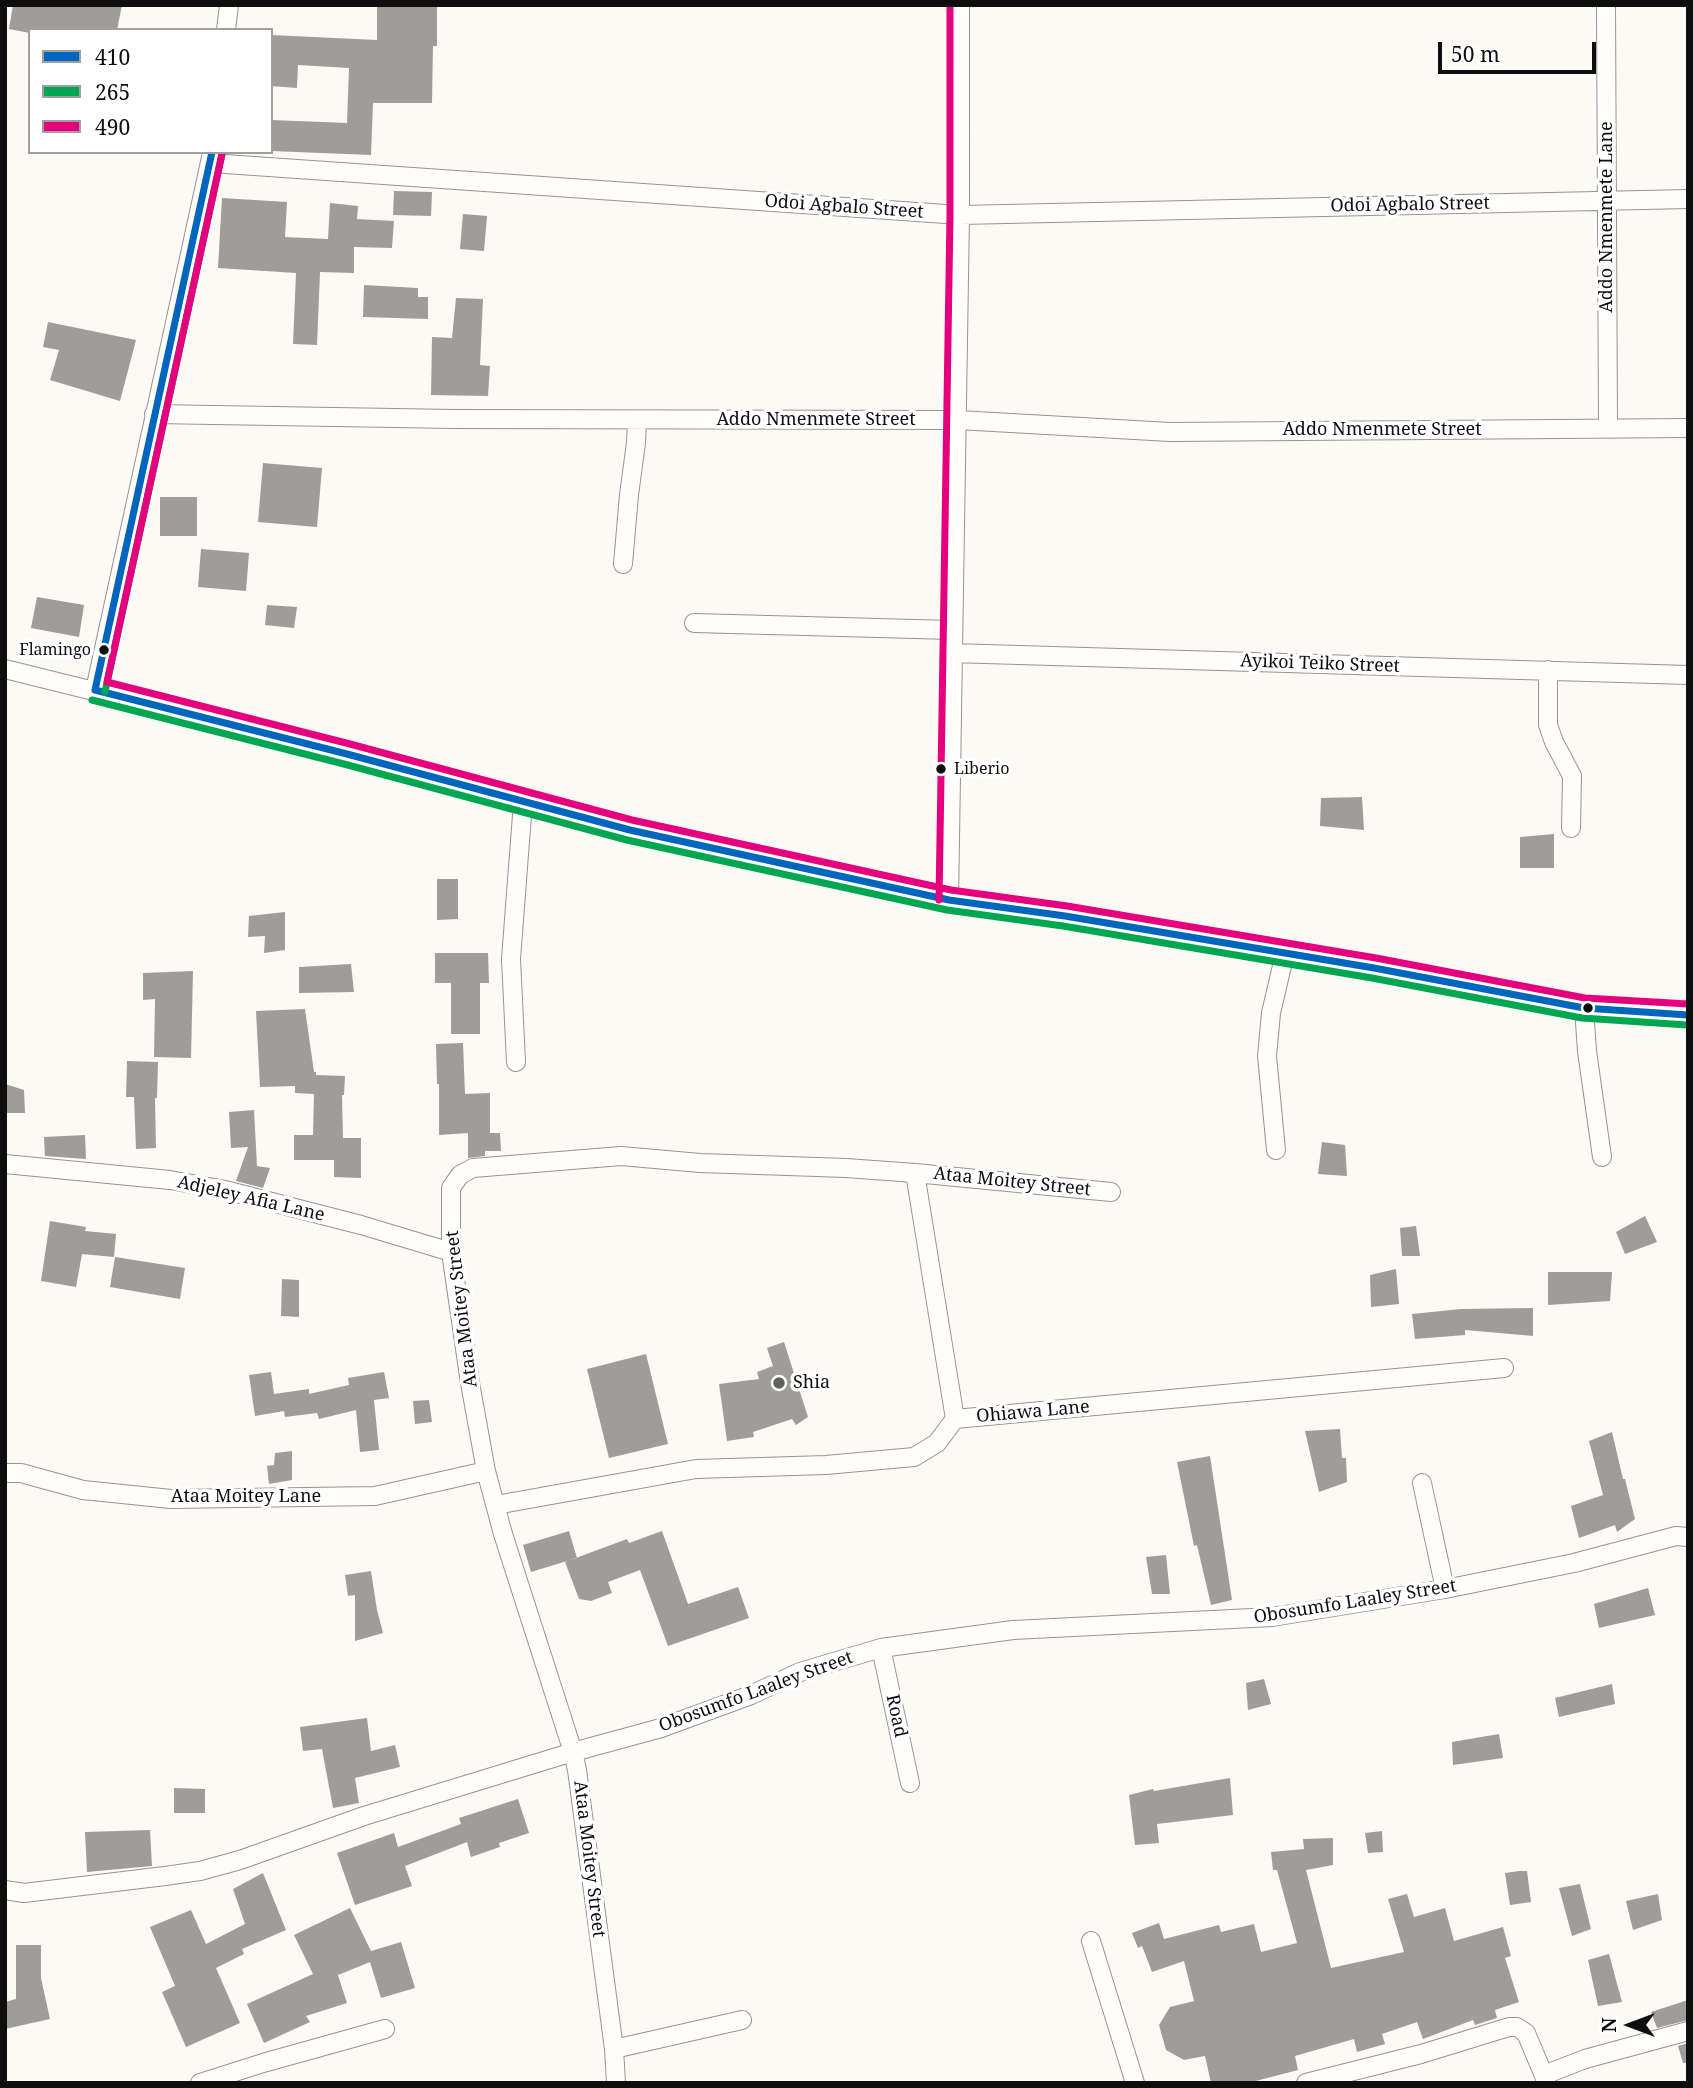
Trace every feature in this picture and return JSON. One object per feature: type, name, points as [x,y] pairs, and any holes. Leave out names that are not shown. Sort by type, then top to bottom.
[{"type":"street","points":[[226,28],[229,5]]},
{"type":"street","points":[[948,900],[958,420],[960,5]]},
{"type":"street","name":"Addo Nmenmete Lane","points":[[1606,5],[1608,429]]},
{"type":"street","points":[[94,690],[211,158]]},
{"type":"street","name":"Odoi Agbalo Street","points":[[211,158],[960,215],[1688,199]]},
{"type":"street","name":"Addo Nmenmete Street","points":[[154,414],[454,419],[958,420],[1170,432],[1688,428]]},
{"type":"street","points":[[623,564],[637,420]]},
{"type":"street","points":[[694,623],[952,630]]},
{"type":"street","name":"Ayikoi Teiko Street","points":[[952,653],[1688,675]]},
{"type":"street","points":[[5,668],[347,754],[630,830],[948,900],[1065,916],[1374,968],[1584,1008],[1688,1015]]},
{"type":"street","points":[[1548,670],[1548,725],[1572,776],[1571,828]]},
{"type":"street","points":[[516,1062],[510,959],[523,802]]},
{"type":"street","points":[[1276,1150],[1267,1047],[1271,1013],[1285,953]]},
{"type":"street","points":[[1584,1008],[1587,1051],[1602,1157]]},
{"type":"street","name":"Ataa Moitey Street","points":[[616,2083],[614,2049],[573,1752],[503,1534],[486,1471],[470,1383],[452,1252],[452,1188],[460,1175],[473,1168],[621,1156],[700,1163],[915,1173],[1111,1192]]},
{"type":"street","name":"Adjeley Afia Lane","points":[[5,1164],[170,1180],[225,1190],[452,1252]]},
{"type":"street","points":[[915,1173],[955,1419]]},
{"type":"street","name":"Ohiawa Lane","points":[[496,1505],[696,1469],[826,1465],[914,1457],[937,1443],[955,1419],[1504,1368]]},
{"type":"street","name":"Ataa Moitey Lane","points":[[5,1473],[22,1473],[83,1490],[171,1499],[375,1496],[486,1471]]},
{"type":"street","points":[[1422,1483],[1445,1589]]},
{"type":"street","name":"Obosumfo Laaley Street","points":[[5,1890],[24,1893],[200,1871],[240,1860],[364,1816],[661,1728],[751,1696],[800,1672],[881,1648],[1013,1630],[1272,1617],[1445,1589],[1574,1563],[1676,1536],[1688,1537]]},
{"type":"street","name":"Road","points":[[881,1648],[910,1783]]},
{"type":"street","points":[[1091,1941],[1135,2083]]},
{"type":"street","points":[[614,2049],[742,2020]]},
{"type":"street","points":[[1306,2083],[1421,2054],[1509,2027],[1517,2027],[1526,2033],[1546,2079],[1585,2059],[1688,2031]]},
{"type":"street","points":[[200,2083],[385,2029]]},
{"type":"building","points":[[13,5],[122,5],[117,28],[28,28],[28,33],[9,29]]},
{"type":"building","points":[[377,5],[437,5],[432,103],[373,103],[371,155],[273,151],[273,120],[347,123],[349,68],[298,65],[297,88],[273,86],[273,35],[377,40]]},
{"type":"building","points":[[394,191],[432,192],[431,216],[393,215]]},
{"type":"building","points":[[222,198],[287,202],[285,237],[328,239],[330,203],[358,206],[357,219],[394,221],[392,248],[354,247],[354,273],[320,272],[317,345],[293,344],[296,273],[218,268]]},
{"type":"building","points":[[463,214],[487,216],[484,251],[460,249]]},
{"type":"building","points":[[364,285],[418,288],[418,297],[428,297],[428,319],[363,317]]},
{"type":"building","points":[[456,298],[483,299],[480,365],[490,366],[488,396],[431,395],[432,337],[452,338]]},
{"type":"building","points":[[48,322],[136,340],[120,401],[50,380],[59,350],[43,347]]},
{"type":"building","points":[[263,463],[322,468],[317,527],[258,522]]},
{"type":"building","points":[[160,497],[197,497],[197,536],[160,536]]},
{"type":"building","points":[[201,549],[249,553],[246,591],[198,587]]},
{"type":"building","points":[[37,597],[84,605],[79,637],[31,628]]},
{"type":"building","points":[[267,605],[297,607],[294,628],[265,625]]},
{"type":"building","points":[[1362,797],[1364,830],[1320,826],[1321,798]]},
{"type":"building","points":[[1554,834],[1554,868],[1520,868],[1520,837]]},
{"type":"building","points":[[437,879],[458,879],[458,919],[437,920]]},
{"type":"building","points":[[285,912],[285,950],[264,953],[265,936],[248,937],[249,916]]},
{"type":"building","points":[[435,953],[488,953],[489,983],[480,983],[480,1034],[451,1034],[451,983],[435,983]]},
{"type":"building","points":[[351,964],[354,992],[299,993],[299,967]]},
{"type":"building","points":[[193,971],[191,1058],[154,1057],[155,999],[143,1000],[143,973]]},
{"type":"building","points":[[305,1009],[314,1072],[316,1075],[345,1076],[342,1095],[343,1138],[361,1138],[361,1178],[334,1177],[334,1160],[294,1160],[294,1135],[313,1135],[314,1094],[295,1093],[295,1086],[260,1087],[256,1011]]},
{"type":"building","points":[[463,1043],[465,1094],[490,1093],[490,1133],[500,1133],[501,1151],[485,1151],[485,1156],[468,1158],[468,1133],[439,1135],[436,1044]]},
{"type":"building","points":[[127,1061],[158,1062],[155,1098],[156,1148],[136,1149],[134,1097],[126,1097]]},
{"type":"building","points":[[5,1084],[24,1090],[25,1113],[5,1113]]},
{"type":"building","points":[[254,1110],[257,1166],[270,1168],[263,1188],[236,1181],[248,1147],[231,1148],[229,1112]]},
{"type":"building","points":[[85,1135],[86,1159],[45,1156],[44,1137]]},
{"type":"building","points":[[1322,1142],[1345,1145],[1347,1176],[1318,1174]]},
{"type":"building","points":[[1645,1216],[1657,1242],[1625,1254],[1616,1232]]},
{"type":"building","points":[[50,1221],[86,1227],[85,1231],[116,1234],[114,1257],[82,1254],[76,1287],[41,1281]]},
{"type":"building","points":[[1416,1226],[1420,1256],[1402,1256],[1400,1228]]},
{"type":"building","points":[[115,1257],[185,1268],[180,1299],[110,1287]]},
{"type":"building","points":[[1396,1269],[1399,1304],[1371,1307],[1370,1275]]},
{"type":"building","points":[[1548,1272],[1612,1272],[1610,1301],[1548,1305]]},
{"type":"building","points":[[282,1279],[299,1280],[299,1317],[281,1316]]},
{"type":"building","points":[[1533,1308],[1533,1336],[1465,1330],[1465,1335],[1415,1339],[1412,1314],[1461,1309]]},
{"type":"building","points":[[784,1342],[808,1417],[796,1425],[792,1419],[753,1432],[754,1437],[727,1441],[719,1384],[759,1379],[757,1372],[773,1366],[767,1348]]},
{"type":"building","points":[[646,1354],[668,1444],[609,1458],[587,1369]]},
{"type":"building","points":[[271,1372],[274,1394],[309,1389],[309,1394],[349,1385],[348,1378],[384,1372],[389,1398],[374,1400],[379,1450],[360,1452],[356,1410],[319,1419],[317,1413],[285,1417],[284,1411],[255,1416],[249,1375]]},
{"type":"building","points":[[429,1400],[432,1422],[415,1424],[413,1401]]},
{"type":"building","points":[[1340,1429],[1342,1458],[1346,1458],[1347,1482],[1319,1492],[1305,1431]]},
{"type":"building","points":[[1612,1432],[1635,1519],[1617,1532],[1615,1525],[1579,1538],[1571,1506],[1603,1495],[1589,1441]]},
{"type":"building","points":[[292,1451],[292,1480],[269,1484],[267,1466],[274,1465],[275,1453]]},
{"type":"building","points":[[1210,1456],[1232,1600],[1211,1605],[1197,1545],[1194,1546],[1177,1462]]},
{"type":"building","points":[[569,1531],[577,1558],[531,1572],[523,1545]]},
{"type":"building","points":[[662,1531],[688,1604],[738,1587],[749,1618],[668,1646],[640,1570],[608,1582],[612,1593],[591,1601],[579,1599],[565,1562],[627,1539],[629,1543]]},
{"type":"building","points":[[1166,1555],[1170,1594],[1152,1594],[1146,1557]]},
{"type":"building","points":[[371,1571],[383,1633],[355,1641],[355,1595],[348,1596],[345,1575]]},
{"type":"building","points":[[1648,1588],[1655,1615],[1599,1628],[1594,1604]]},
{"type":"building","points":[[1264,1679],[1271,1704],[1248,1710],[1246,1683]]},
{"type":"building","points":[[1612,1684],[1615,1704],[1559,1717],[1555,1698]]},
{"type":"building","points":[[367,1718],[371,1751],[395,1745],[400,1767],[355,1778],[359,1803],[333,1808],[322,1749],[303,1751],[300,1727]]},
{"type":"building","points":[[1499,1734],[1503,1758],[1453,1765],[1452,1742]]},
{"type":"building","points":[[1230,1778],[1233,1815],[1157,1824],[1159,1843],[1135,1845],[1129,1795]]},
{"type":"building","points":[[174,1788],[205,1789],[205,1813],[174,1813]]},
{"type":"building","points":[[518,1799],[529,1833],[499,1843],[500,1847],[471,1857],[467,1842],[405,1866],[412,1886],[355,1905],[337,1853],[394,1833],[398,1847],[461,1824],[459,1818]]},
{"type":"building","points":[[150,1830],[152,1866],[87,1872],[85,1832]]},
{"type":"building","points":[[1382,1831],[1383,1852],[1368,1853],[1365,1833]]},
{"type":"building","points":[[1333,1838],[1333,1865],[1306,1870],[1331,1968],[1404,1952],[1388,1899],[1407,1894],[1414,1917],[1445,1908],[1454,1941],[1503,1927],[1511,1956],[1505,1958],[1519,2002],[1495,2010],[1497,2018],[1475,2025],[1473,2020],[1423,2039],[1417,2022],[1382,2034],[1385,2044],[1357,2052],[1354,2039],[1295,2056],[1298,2070],[1248,2083],[1211,2083],[1205,2056],[1184,2060],[1166,2050],[1159,2025],[1170,2007],[1194,2001],[1184,1961],[1152,1972],[1142,1946],[1138,1948],[1132,1933],[1159,1923],[1164,1939],[1219,1925],[1221,1932],[1254,1924],[1261,1952],[1297,1943],[1277,1870],[1273,1870],[1271,1852],[1304,1849],[1303,1839]]},
{"type":"building","points":[[1527,1871],[1531,1902],[1510,1905],[1505,1873]]},
{"type":"building","points":[[263,1873],[286,1930],[242,1949],[244,1954],[216,1968],[240,2023],[186,2047],[162,1992],[175,1986],[150,1927],[191,1910],[206,1944],[245,1924],[233,1889]]},
{"type":"building","points":[[1580,1884],[1591,1929],[1572,1936],[1559,1888]]},
{"type":"building","points":[[1658,1894],[1662,1920],[1633,1930],[1626,1901]]},
{"type":"building","points":[[350,1908],[371,1951],[401,1942],[415,1988],[381,1998],[370,1962],[338,1975],[347,2003],[306,2016],[310,2022],[264,2043],[247,2004],[313,1974],[294,1935]]},
{"type":"building","points":[[16,1945],[41,1945],[41,1978],[50,2019],[5,2029],[5,2002],[16,1999]]},
{"type":"building","points":[[1609,1954],[1622,2002],[1598,2006],[1588,1960]]},
{"type":"building","points":[[1688,2000],[1688,2020],[1657,2028],[1651,2012]]},
{"type":"building","points":[[1688,2043],[1688,2063],[1683,2063],[1678,2046]]},
{"type":"transit line","name":"490","points":[[939,900],[950,215],[950,5]]},
{"type":"transit line","name":"410","points":[[95,690],[212,154]]},
{"type":"transit line","name":"265","points":[[105,692],[222,154]]},
{"type":"transit line","name":"490","points":[[222,154],[107,682],[632,820],[951,890],[1067,906],[1376,958],[1585,998],[1688,1004]]},
{"type":"transit line","name":"410","points":[[95,690],[630,830],[949,900],[1065,916],[1374,968],[1584,1008],[1688,1015]]},
{"type":"transit line","name":"265","points":[[92,700],[627,840],[947,910],[1063,926],[1372,978],[1582,1018],[1687,1025]]},
{"type":"place","name":"Flamingo","points":[[104,650]]},
{"type":"place","name":"Liberio","points":[[941,769]]},
{"type":"place","name":"Shia","points":[[779,1383]]}]
